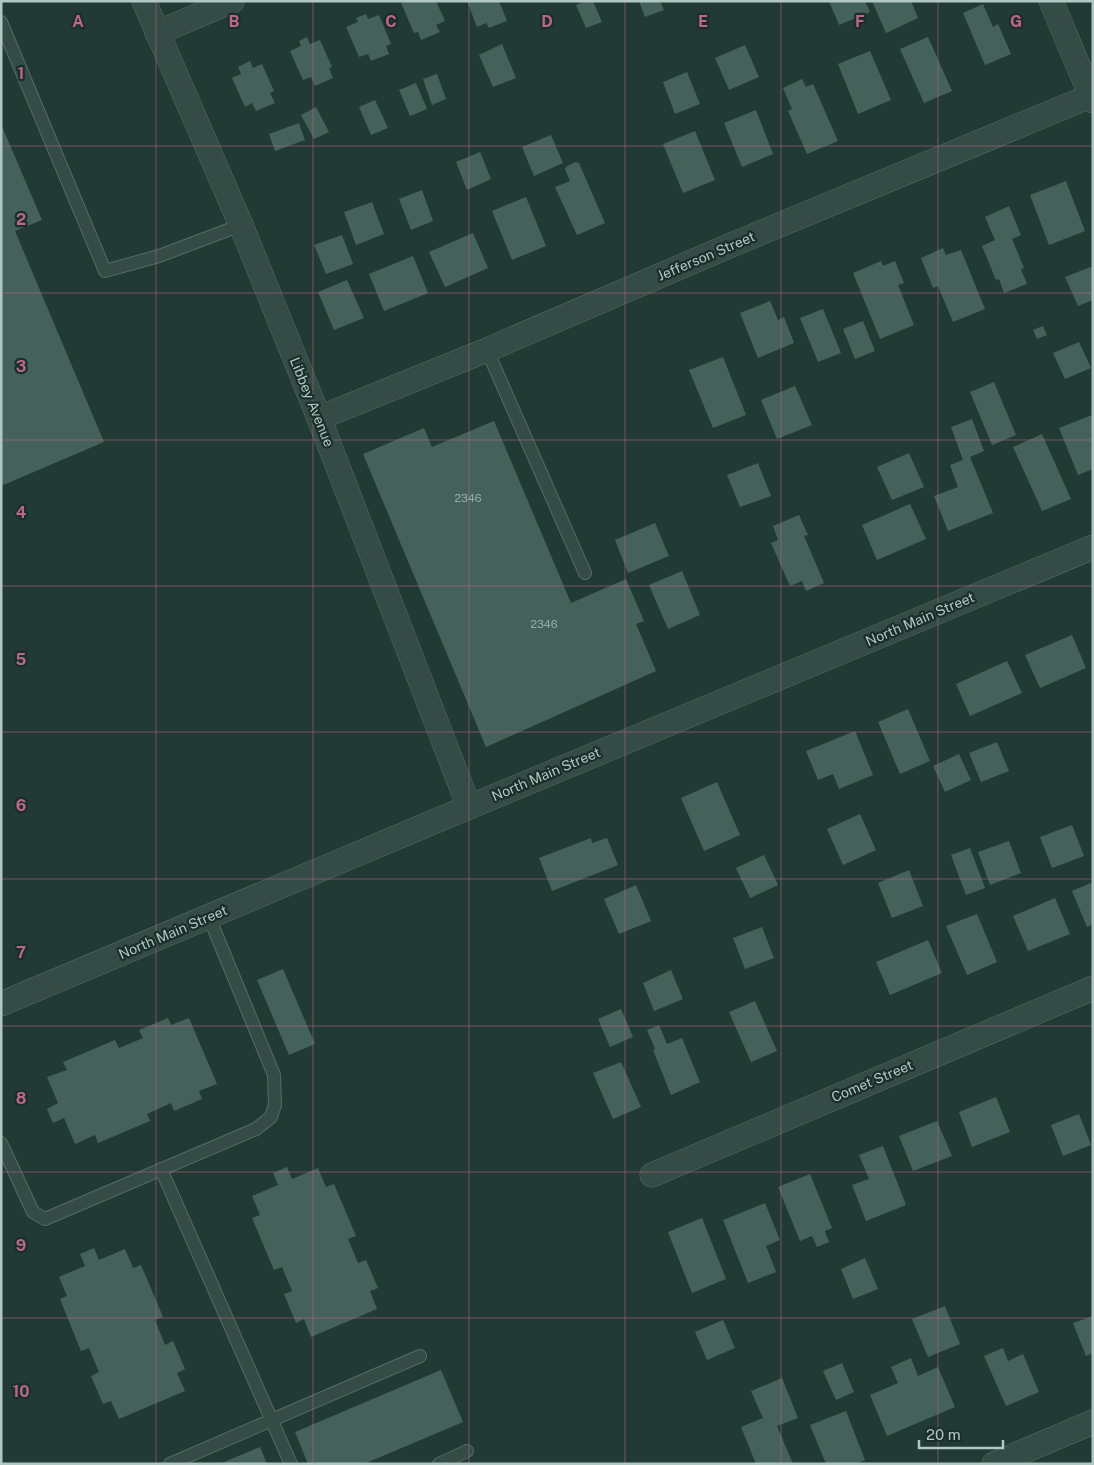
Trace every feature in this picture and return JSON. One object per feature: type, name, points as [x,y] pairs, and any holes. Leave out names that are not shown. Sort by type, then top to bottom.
[{"type":"street","name":"Libbey Avenue","points":[[144,1],[241,225],[319,418],[469,807]]},
{"type":"street","points":[[158,32],[232,1]]},
{"type":"street","points":[[1051,1],[1092,97]]},
{"type":"street","name":"Jefferson Street","points":[[319,418],[487,350],[729,246],[1092,97]]},
{"type":"street","name":"North Main Street","points":[[1,1004],[1093,547]]},
{"type":"street","name":"Comet Street","points":[[652,1175],[1093,988]]},
{"type":"street","points":[[994,1464],[1093,1422]]},
{"type":"lane","points":[[1,22],[105,271],[158,256],[241,225]]},
{"type":"lane","points":[[487,350],[585,573]]},
{"type":"lane","points":[[1,1143],[33,1212],[45,1218],[256,1129],[271,1117],[276,1105],[274,1075],[209,917]]},
{"type":"lane","points":[[162,1169],[291,1464]]},
{"type":"lane","points":[[170,1464],[420,1356]]},
{"type":"lane","points":[[438,1464],[467,1451]]},
{"type":"building","points":[[406,1],[436,1],[445,21],[436,25],[440,32],[421,40],[418,32],[414,33],[401,3]]},
{"type":"building","points":[[467,1],[499,1],[507,21],[489,28],[486,23],[477,27]]},
{"type":"building","points":[[586,1],[593,1],[602,22],[586,28],[576,5]]},
{"type":"building","points":[[639,1],[660,1],[664,10],[645,17]]},
{"type":"building","points":[[829,1],[865,1],[870,12],[839,25]]},
{"type":"building","points":[[872,1],[911,1],[918,18],[886,33]]},
{"type":"building","points":[[983,4],[993,27],[998,24],[1011,54],[985,65],[963,13]]},
{"type":"building","points":[[366,14],[368,19],[379,15],[391,44],[386,46],[389,54],[371,61],[368,54],[359,57],[346,27],[358,22],[356,18]]},
{"type":"building","points":[[307,37],[310,44],[320,40],[332,67],[329,68],[333,78],[315,86],[311,77],[303,80],[290,51],[301,46],[299,41]]},
{"type":"building","points":[[928,37],[952,91],[924,103],[900,49]]},
{"type":"building","points":[[502,44],[516,78],[493,87],[479,55]]},
{"type":"building","points":[[745,45],[759,77],[729,90],[715,58]]},
{"type":"building","points":[[870,51],[891,100],[858,114],[838,64]]},
{"type":"building","points":[[250,61],[253,68],[262,64],[274,91],[270,93],[275,103],[256,111],[252,103],[245,107],[232,78],[241,74],[238,67]]},
{"type":"building","points":[[687,72],[700,104],[675,114],[663,82]]},
{"type":"building","points":[[437,74],[446,99],[432,105],[423,79]]},
{"type":"building","points":[[802,79],[806,87],[813,84],[838,141],[807,154],[788,111],[792,109],[783,88]]},
{"type":"building","points":[[416,83],[427,109],[410,116],[399,90]]},
{"type":"building","points":[[375,100],[388,128],[371,135],[359,107]]},
{"type":"building","points":[[316,107],[329,132],[314,139],[301,115]]},
{"type":"building","points":[[756,110],[773,154],[742,167],[724,123]]},
{"type":"building","points":[[299,123],[305,140],[275,151],[269,134]]},
{"type":"building","points":[[1,124],[42,220],[15,231],[104,442],[1,486]]},
{"type":"building","points":[[695,131],[715,180],[683,193],[663,144]]},
{"type":"building","points":[[551,135],[563,163],[534,176],[522,147]]},
{"type":"building","points":[[480,152],[491,179],[467,190],[456,162]]},
{"type":"building","points":[[576,162],[579,163],[605,223],[577,235],[555,187],[570,181],[565,169]]},
{"type":"building","points":[[1066,181],[1085,231],[1049,245],[1030,195]]},
{"type":"building","points":[[422,190],[433,221],[411,230],[399,199]]},
{"type":"building","points":[[526,197],[546,246],[512,260],[492,211]]},
{"type":"building","points":[[372,202],[384,234],[356,245],[344,212]]},
{"type":"building","points":[[1009,206],[1021,235],[1012,239],[1024,268],[1021,269],[1027,284],[1004,293],[999,279],[996,280],[982,246],[995,240],[985,217]]},
{"type":"building","points":[[473,233],[488,268],[445,287],[429,252]]},
{"type":"building","points":[[342,235],[353,264],[326,274],[314,245]]},
{"type":"building","points":[[943,248],[946,255],[961,250],[985,309],[953,322],[938,286],[933,288],[921,258]]},
{"type":"building","points":[[413,256],[428,293],[384,311],[369,274]]},
{"type":"building","points":[[881,261],[883,266],[895,261],[904,283],[898,285],[914,325],[880,339],[853,273]]},
{"type":"building","points":[[1093,266],[1093,300],[1078,306],[1065,277]]},
{"type":"building","points":[[347,280],[364,318],[334,330],[318,292]]},
{"type":"building","points":[[770,301],[778,320],[784,317],[794,343],[758,358],[740,313]]},
{"type":"building","points":[[823,309],[841,353],[818,362],[800,318]]},
{"type":"building","points":[[863,321],[875,351],[855,359],[843,329]]},
{"type":"building","points":[[1043,326],[1047,335],[1037,339],[1033,330]]},
{"type":"building","points":[[1079,342],[1091,368],[1065,379],[1053,353]]},
{"type":"building","points":[[723,357],[746,415],[713,428],[689,370]]},
{"type":"building","points":[[994,382],[1016,435],[992,445],[970,392]]},
{"type":"building","points":[[795,386],[812,425],[777,439],[761,400]]},
{"type":"building","points":[[1092,415],[1093,469],[1078,475],[1059,428]]},
{"type":"building","points":[[972,419],[984,451],[970,457],[993,513],[948,531],[934,496],[958,487],[950,465],[963,460],[951,427]]},
{"type":"building","points":[[494,421],[571,603],[626,579],[644,621],[636,624],[656,671],[486,747],[363,454],[424,428],[432,447]]},
{"type":"building","points":[[1042,434],[1071,499],[1042,511],[1013,447]]},
{"type":"building","points":[[909,453],[924,487],[892,500],[877,467]]},
{"type":"building","points":[[758,463],[771,496],[740,507],[727,475]]},
{"type":"building","points":[[910,504],[926,539],[877,560],[862,525]]},
{"type":"building","points":[[799,515],[808,535],[804,536],[824,583],[806,591],[802,581],[790,586],[771,543],[778,540],[773,526]]},
{"type":"building","points":[[655,523],[669,556],[628,573],[615,540]]},
{"type":"building","points":[[682,571],[700,615],[668,629],[649,585]]},
{"type":"building","points":[[1072,635],[1086,668],[1040,688],[1025,655]]},
{"type":"building","points":[[1007,661],[1022,693],[970,716],[956,684]]},
{"type":"building","points":[[908,709],[930,761],[900,774],[878,722]]},
{"type":"building","points":[[855,731],[873,775],[839,789],[833,774],[818,780],[806,751]]},
{"type":"building","points":[[997,742],[1009,771],[981,782],[969,753]]},
{"type":"building","points":[[959,754],[971,780],[945,792],[933,766]]},
{"type":"building","points":[[717,782],[740,835],[704,851],[681,798]]},
{"type":"building","points":[[860,814],[876,850],[843,865],[827,829]]},
{"type":"building","points":[[1072,825],[1084,856],[1052,868],[1040,837]]},
{"type":"building","points":[[591,838],[592,843],[607,838],[618,865],[552,891],[539,858]]},
{"type":"building","points":[[1009,841],[1021,873],[990,885],[978,852]]},
{"type":"building","points":[[970,848],[985,888],[966,895],[951,855]]},
{"type":"building","points":[[764,855],[778,885],[750,898],[736,868]]},
{"type":"building","points":[[909,870],[923,906],[892,918],[878,883]]},
{"type":"building","points":[[1093,882],[1093,924],[1087,927],[1072,891]]},
{"type":"building","points":[[636,885],[651,921],[619,934],[604,899]]},
{"type":"building","points":[[1055,898],[1070,934],[1028,951],[1013,916]]},
{"type":"building","points":[[977,914],[997,962],[967,975],[946,926]]},
{"type":"building","points":[[762,927],[774,958],[745,969],[733,938]]},
{"type":"building","points":[[928,940],[942,973],[890,995],[876,962]]},
{"type":"building","points":[[283,969],[315,1044],[289,1055],[257,980]]},
{"type":"building","points":[[671,970],[683,999],[654,1011],[643,983]]},
{"type":"building","points":[[755,1001],[777,1051],[751,1062],[729,1012]]},
{"type":"building","points":[[621,1009],[633,1037],[610,1047],[598,1019]]},
{"type":"building","points":[[168,1018],[171,1025],[189,1018],[217,1084],[199,1091],[202,1099],[174,1111],[171,1103],[147,1114],[150,1121],[98,1143],[95,1135],[75,1144],[64,1118],[53,1123],[47,1109],[58,1103],[47,1077],[67,1070],[63,1062],[115,1040],[119,1048],[143,1038],[139,1030]]},
{"type":"building","points":[[659,1025],[667,1044],[682,1038],[700,1082],[671,1095],[647,1030]]},
{"type":"building","points":[[621,1062],[641,1107],[613,1119],[593,1073]]},
{"type":"building","points":[[996,1097],[1010,1132],[972,1147],[959,1112]]},
{"type":"building","points":[[1079,1114],[1091,1145],[1063,1156],[1051,1125]]},
{"type":"building","points":[[937,1121],[952,1156],[913,1171],[899,1136]]},
{"type":"building","points":[[883,1146],[906,1205],[866,1221],[852,1185],[869,1179],[859,1155]]},
{"type":"building","points":[[287,1167],[292,1179],[318,1168],[326,1187],[334,1184],[356,1236],[348,1239],[358,1263],[366,1260],[378,1288],[370,1291],[377,1309],[311,1337],[304,1319],[296,1323],[284,1294],[292,1291],[282,1267],[274,1270],[252,1218],[260,1215],[252,1196],[278,1185],[273,1173]]},
{"type":"building","points":[[810,1174],[832,1228],[825,1231],[829,1242],[817,1247],[812,1236],[800,1241],[778,1187]]},
{"type":"building","points":[[765,1203],[780,1240],[766,1246],[776,1272],[748,1283],[723,1220]]},
{"type":"building","points":[[702,1218],[726,1279],[692,1293],[668,1232]]},
{"type":"building","points":[[94,1248],[99,1260],[125,1249],[133,1268],[141,1265],[163,1317],[155,1320],[165,1345],[173,1341],[185,1369],[177,1373],[185,1391],[119,1419],[111,1401],[103,1404],[91,1376],[99,1372],[89,1348],[81,1351],[60,1299],[67,1296],[59,1277],[85,1266],[80,1254]]},
{"type":"building","points":[[865,1258],[878,1289],[853,1299],[841,1269]]},
{"type":"building","points":[[945,1306],[960,1344],[928,1357],[912,1319]]},
{"type":"building","points":[[1093,1316],[1093,1353],[1086,1356],[1073,1323]]},
{"type":"building","points":[[723,1320],[735,1348],[707,1360],[695,1332]]},
{"type":"building","points":[[1003,1348],[1008,1361],[1023,1354],[1039,1392],[1006,1406],[984,1356]]},
{"type":"building","points":[[911,1358],[918,1376],[938,1367],[955,1407],[887,1436],[870,1395],[898,1383],[891,1367]]},
{"type":"building","points":[[842,1363],[854,1392],[836,1400],[823,1371]]},
{"type":"building","points":[[441,1370],[463,1422],[364,1464],[308,1464],[295,1432]]},
{"type":"building","points":[[782,1378],[798,1418],[777,1426],[793,1464],[756,1464],[741,1427],[763,1418],[751,1391]]},
{"type":"building","points":[[846,1411],[865,1460],[855,1464],[826,1464],[810,1425]]},
{"type":"building","points":[[260,1447],[267,1464],[219,1464]]}]
